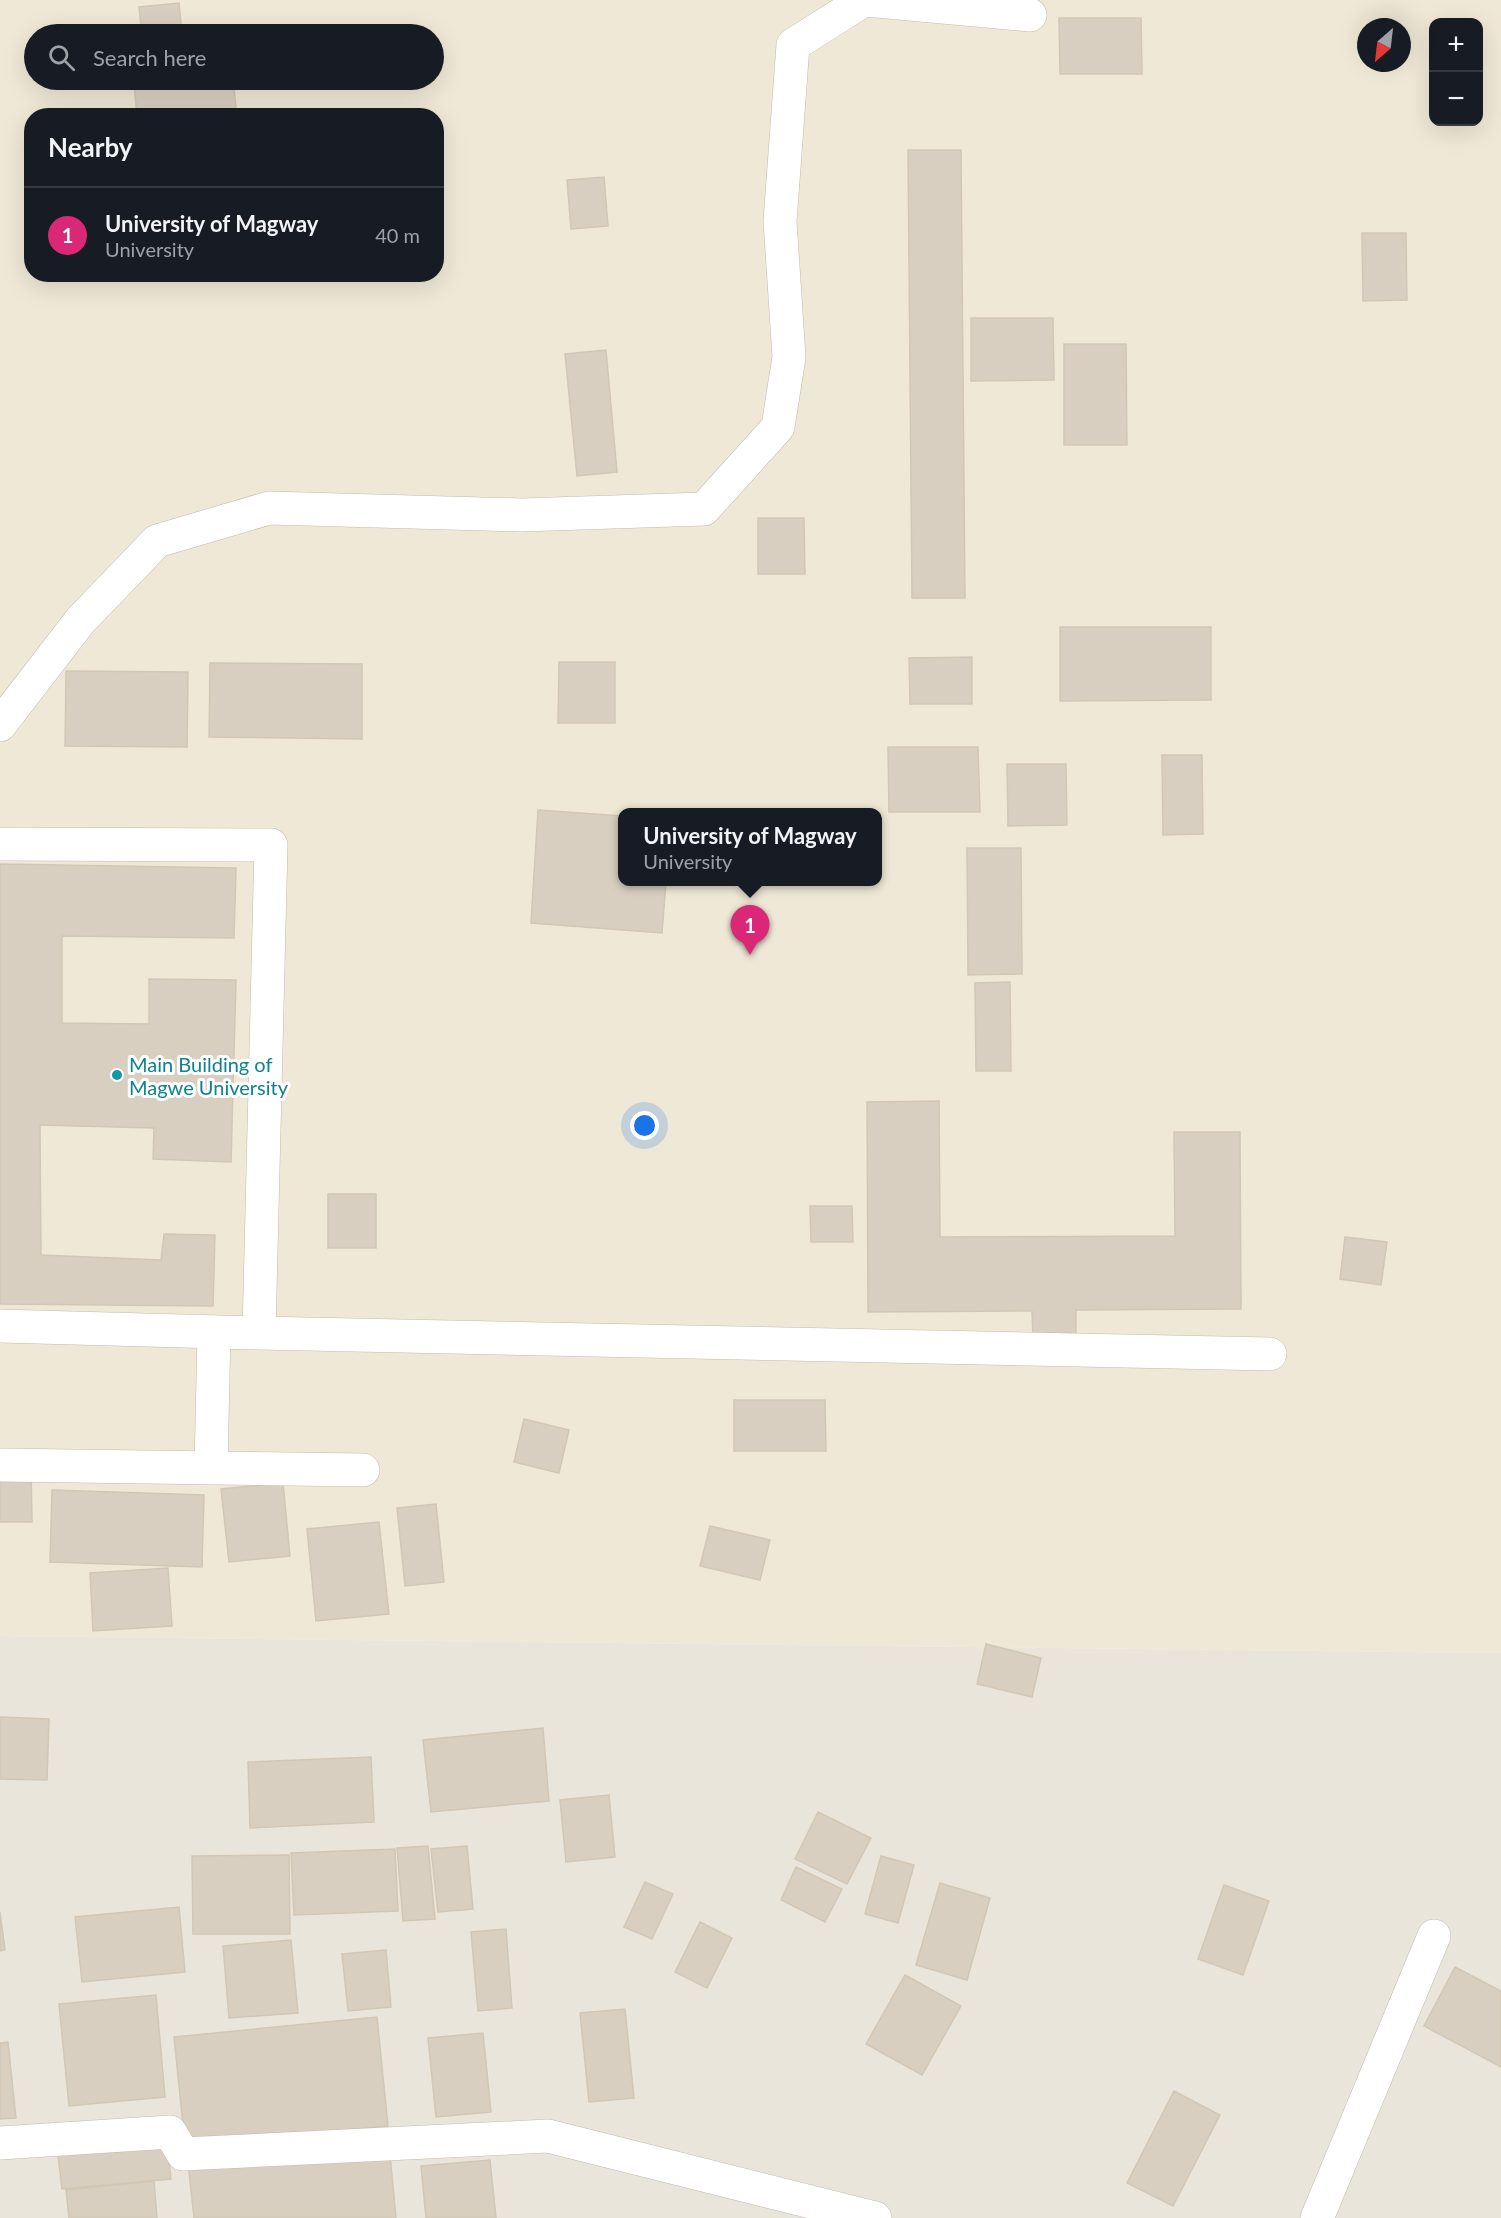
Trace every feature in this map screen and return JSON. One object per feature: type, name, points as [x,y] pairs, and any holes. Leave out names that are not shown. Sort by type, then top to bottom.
[{"type":"street","points":[[0,725],[80,621],[157,541],[269,508],[522,515],[704,509],[778,427],[789,357],[780,221],[793,45],[865,0],[1030,15]]},
{"type":"street","points":[[0,844],[270,845],[259,1333]]},
{"type":"street","points":[[0,1326],[1270,1354]]},
{"type":"street","points":[[211,1468],[214,1332]]},
{"type":"street","points":[[0,1464],[363,1470]]},
{"type":"street","points":[[1317,2218],[1434,1936]]},
{"type":"street","points":[[0,2143],[171,2132],[183,2154],[548,2136],[875,2218]]},
{"type":"shaded area","points":[[0,0],[1501,0],[1501,1653],[0,1636]]},
{"type":"shaded area","points":[[0,1636],[1501,1653],[1501,2218],[0,2218]]},
{"type":"building","points":[[179,3],[181,24],[141,24],[139,7]]},
{"type":"building","points":[[1059,18],[1141,18],[1142,74],[1060,74]]},
{"type":"building","points":[[135,90],[234,90],[236,108],[136,108]]},
{"type":"building","points":[[908,150],[961,150],[965,598],[912,598]]},
{"type":"building","points":[[604,177],[608,226],[571,229],[567,180]]},
{"type":"building","points":[[1362,233],[1406,233],[1407,300],[1363,301]]},
{"type":"building","points":[[971,318],[1053,318],[1054,380],[971,381]]},
{"type":"building","points":[[1064,344],[1126,344],[1127,445],[1064,445]]},
{"type":"building","points":[[606,350],[617,472],[577,476],[565,354]]},
{"type":"building","points":[[758,518],[804,518],[805,574],[758,574]]},
{"type":"building","points":[[1060,627],[1211,627],[1211,700],[1060,701]]},
{"type":"building","points":[[972,657],[972,704],[910,704],[909,658]]},
{"type":"building","points":[[559,662],[615,662],[615,723],[558,723]]},
{"type":"building","points":[[210,663],[362,664],[362,739],[209,737]]},
{"type":"building","points":[[66,671],[188,672],[187,747],[65,746]]},
{"type":"building","points":[[888,747],[978,747],[980,812],[889,812]]},
{"type":"building","points":[[1162,755],[1202,755],[1203,834],[1163,835]]},
{"type":"building","points":[[1007,764],[1066,764],[1067,825],[1008,826]]},
{"type":"building","points":[[538,810],[618,816],[618,886],[666,886],[662,933],[531,923]]},
{"type":"building","points":[[967,848],[1021,848],[1022,974],[968,975]]},
{"type":"building","name":"Main Building of Magwe University","points":[[0,864],[236,868],[234,938],[62,936],[62,1023],[149,1024],[149,979],[236,980],[231,1162],[153,1159],[154,1128],[40,1125],[41,1255],[161,1260],[164,1234],[215,1235],[213,1306],[0,1304]]},
{"type":"building","points":[[1010,982],[1011,1071],[976,1071],[975,983]]},
{"type":"building","points":[[939,1101],[940,1237],[1175,1236],[1174,1132],[1240,1132],[1241,1309],[1076,1310],[1076,1337],[1033,1337],[1032,1311],[868,1312],[867,1102]]},
{"type":"building","points":[[328,1194],[376,1194],[376,1248],[328,1248]]},
{"type":"building","points":[[810,1206],[852,1206],[853,1242],[811,1242]]},
{"type":"building","points":[[1345,1237],[1387,1242],[1381,1285],[1340,1279]]},
{"type":"building","points":[[734,1400],[825,1400],[826,1451],[734,1451]]},
{"type":"building","points":[[524,1419],[569,1430],[559,1473],[514,1462]]},
{"type":"building","points":[[0,1468],[31,1468],[32,1522],[0,1522]]},
{"type":"building","points":[[283,1483],[290,1556],[229,1562],[221,1489]]},
{"type":"building","points":[[52,1490],[204,1495],[202,1567],[50,1562]]},
{"type":"building","points":[[436,1504],[444,1582],[405,1586],[397,1508]]},
{"type":"building","points":[[379,1522],[389,1614],[316,1621],[307,1529]]},
{"type":"building","points":[[710,1526],[770,1540],[760,1580],[700,1566]]},
{"type":"building","points":[[168,1568],[172,1626],[93,1631],[90,1573]]},
{"type":"building","points":[[986,1644],[1041,1658],[1032,1697],[977,1684]]},
{"type":"building","points":[[0,1717],[49,1719],[47,1780],[0,1779]]},
{"type":"building","points":[[543,1728],[549,1801],[431,1812],[423,1740]]},
{"type":"building","points":[[371,1757],[374,1822],[250,1828],[248,1762]]},
{"type":"building","points":[[609,1795],[615,1857],[566,1862],[560,1800]]},
{"type":"building","points":[[818,1812],[871,1838],[847,1884],[795,1859]]},
{"type":"building","points":[[428,1846],[435,1919],[403,1921],[397,1848]]},
{"type":"building","points":[[467,1846],[473,1909],[438,1912],[431,1849]]},
{"type":"building","points":[[395,1849],[398,1911],[294,1915],[291,1853]]},
{"type":"building","points":[[289,1855],[290,1934],[193,1934],[192,1856]]},
{"type":"building","points":[[881,1856],[914,1865],[898,1923],[865,1914]]},
{"type":"building","points":[[796,1867],[842,1889],[825,1922],[781,1900]]},
{"type":"building","points":[[645,1882],[673,1894],[652,1939],[624,1927]]},
{"type":"building","points":[[940,1883],[990,1898],[967,1980],[916,1965]]},
{"type":"building","points":[[1224,1885],[1269,1901],[1243,1975],[1198,1959]]},
{"type":"building","points":[[179,1907],[185,1972],[82,1982],[75,1917]]},
{"type":"building","points":[[0,1912],[5,1950],[0,1951]]},
{"type":"building","points":[[700,1922],[732,1938],[707,1988],[675,1972]]},
{"type":"building","points":[[506,1929],[512,2008],[478,2011],[471,1932]]},
{"type":"building","points":[[291,1940],[298,2013],[229,2018],[223,1946]]},
{"type":"building","points":[[386,1950],[391,2007],[348,2011],[342,1954]]},
{"type":"building","points":[[1455,1967],[1501,1991],[1501,2067],[1424,2026]]},
{"type":"building","points":[[905,1975],[961,2006],[922,2075],[866,2044]]},
{"type":"building","points":[[156,1995],[165,2097],[69,2106],[59,2004]]},
{"type":"building","points":[[625,2009],[634,2098],[589,2102],[580,2013]]},
{"type":"building","points":[[377,2017],[388,2126],[185,2145],[174,2037]]},
{"type":"building","points":[[483,2033],[491,2112],[436,2117],[428,2038]]},
{"type":"building","points":[[8,2042],[16,2118],[0,2119],[0,2043]]},
{"type":"building","points":[[1174,2091],[1220,2115],[1173,2206],[1127,2183]]},
{"type":"building","points":[[167,2144],[171,2179],[62,2189],[58,2155]]},
{"type":"building","points":[[389,2144],[396,2218],[194,2218],[188,2163]]},
{"type":"building","points":[[490,2160],[496,2218],[426,2218],[421,2166]]},
{"type":"building","points":[[154,2181],[157,2218],[69,2218],[66,2190]]},
{"type":"place","name":"University of Magway","points":[[750,955]]},
{"type":"place","name":"Main Building of Magwe University","points":[[117,1075]]}]
